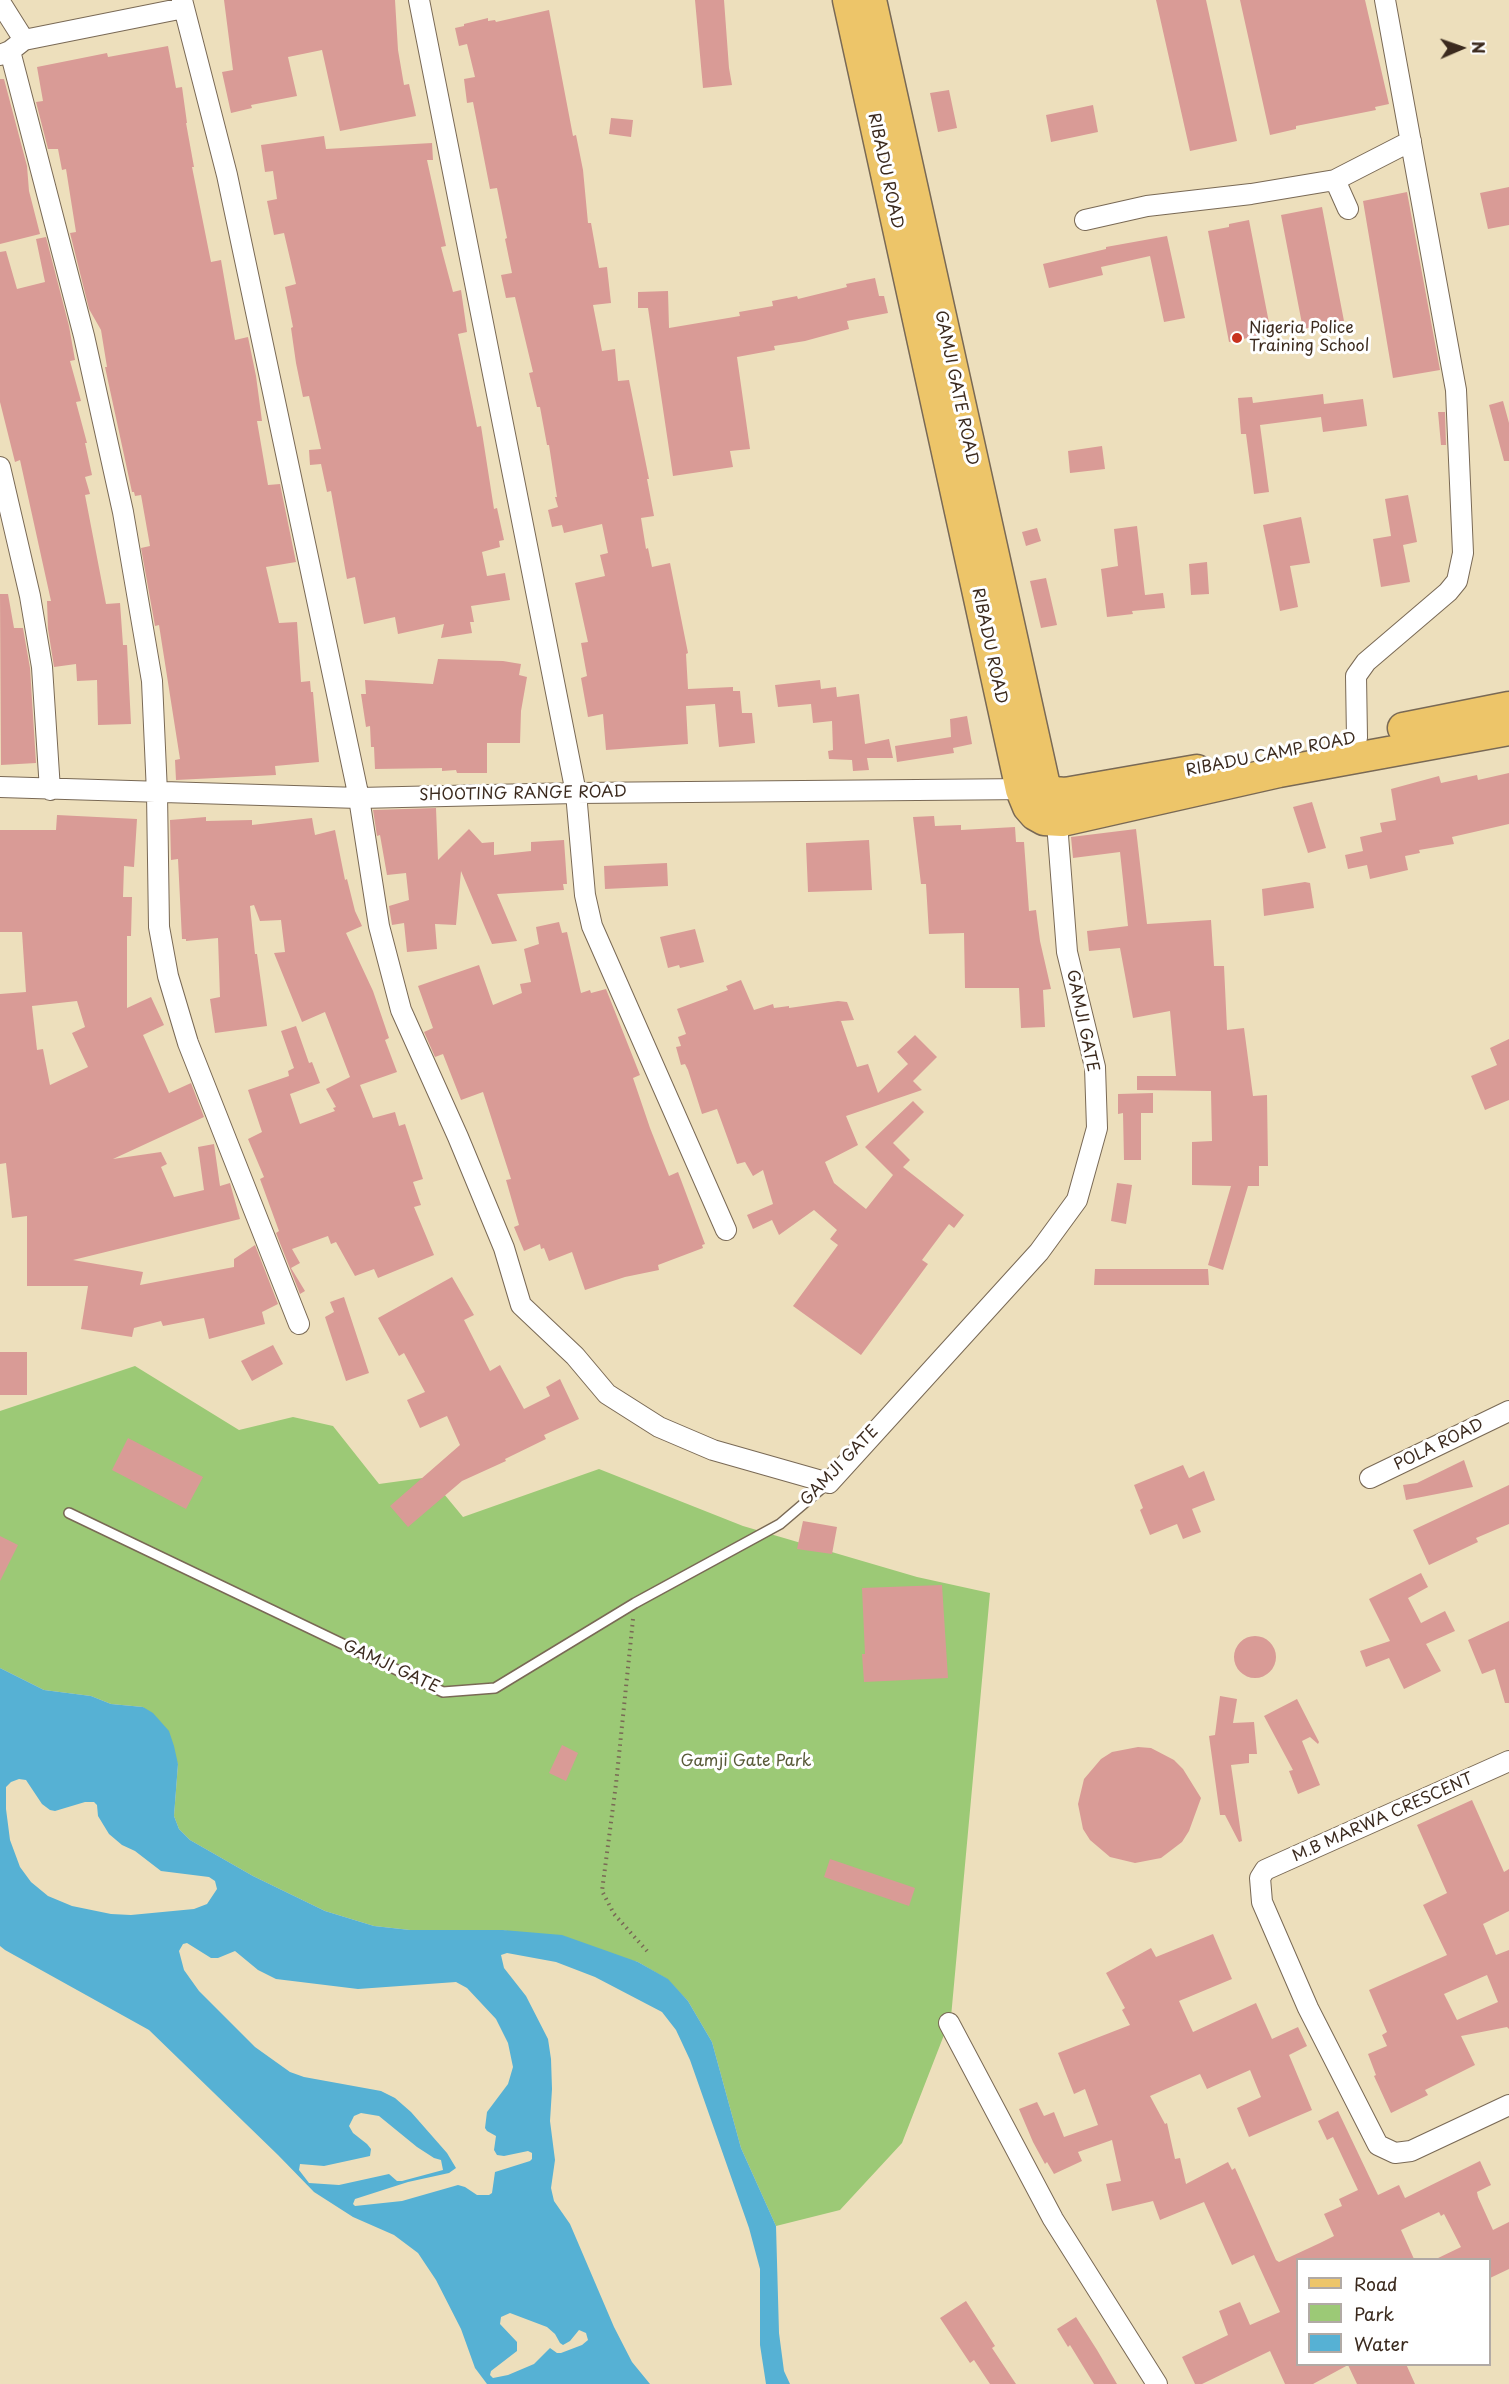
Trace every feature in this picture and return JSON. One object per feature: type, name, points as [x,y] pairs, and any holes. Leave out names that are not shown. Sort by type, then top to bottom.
[{"type":"main road","name":"RIBADU ROAD","points":[[848,0],[1040,786],[1028,807],[1044,820],[1057,821]]},
{"type":"main road","name":"GAMJI GATE ROAD","points":[[871,0],[1040,786]]},
{"type":"main road","name":"RIBADU CAMP ROAD","points":[[1040,786],[1065,792],[1165,777],[1509,707]]},
{"type":"main road","points":[[1057,821],[1279,772],[1509,730]]},
{"type":"street","points":[[419,0],[576,793],[585,895],[592,926],[726,1230]]},
{"type":"street","points":[[1357,738],[1356,676],[1366,662],[1448,592],[1457,581],[1463,553],[1456,390],[1385,0]]},
{"type":"street","points":[[0,2],[84,336],[123,512],[152,681],[157,793],[159,927],[168,976],[188,1043],[299,1324]]},
{"type":"street","points":[[11,49],[183,4],[227,175],[359,798],[379,926],[401,1010],[458,1137],[504,1248],[521,1305],[575,1356],[607,1394],[659,1427],[713,1450],[829,1483]]},
{"type":"street","points":[[1085,220],[1147,206],[1251,194],[1335,180],[1411,141]]},
{"type":"street","points":[[1335,180],[1348,209]]},
{"type":"street","points":[[0,467],[30,596],[42,667],[50,790]]},
{"type":"street","name":"SHOOTING RANGE ROAD","points":[[0,787],[359,798],[1040,786]]},
{"type":"street","name":"GAMJI GATE","points":[[829,1483],[1039,1252],[1077,1200],[1097,1128],[1095,1067],[1067,952],[1057,821]]},
{"type":"street","name":"POLA ROAD","points":[[1370,1478],[1509,1411]]},
{"type":"street","name":"M.B MARWA CRESCENT","points":[[1509,1761],[1265,1870],[1260,1878],[1262,1902],[1308,2008],[1378,2145],[1395,2153],[1411,2151],[1509,2104]]},
{"type":"street","points":[[950,2023],[1053,2219],[1157,2384]]},
{"type":"lane","name":"GAMJI GATE","points":[[69,1514],[443,1692],[495,1688],[635,1604],[780,1524],[829,1483]]},
{"type":"path","points":[[635,1604],[602,1891],[614,1914],[647,1951]]},
{"type":"green space","name":"Gamji Gate Park","points":[[135,1366],[239,1430],[293,1417],[333,1426],[379,1484],[430,1477],[463,1517],[599,1469],[743,1526],[917,1577],[990,1593],[951,2017],[902,2143],[840,2210],[776,2226],[741,2148],[712,2042],[688,2001],[667,1979],[638,1962],[503,1930],[410,1930],[374,1926],[325,1911],[253,1876],[190,1840],[179,1829],[174,1816],[178,1764],[143,1707],[111,1704],[91,1696],[44,1690],[0,1668],[0,1411]]},
{"type":"water","points":[[0,1668],[44,1690],[91,1696],[111,1704],[143,1707],[153,1713],[169,1731],[174,1746],[178,1764],[174,1816],[179,1829],[190,1840],[253,1876],[325,1911],[374,1926],[410,1930],[503,1930],[562,1935],[638,1962],[668,1979],[688,2001],[712,2042],[741,2148],[776,2226],[779,2333],[784,2371],[790,2384],[766,2384],[760,2345],[760,2269],[749,2228],[690,2060],[676,2030],[662,2012],[595,1977],[556,1962],[507,1953],[501,1955],[504,1968],[526,1996],[548,2039],[552,2089],[550,2121],[555,2160],[551,2188],[554,2201],[570,2224],[614,2327],[632,2362],[650,2384],[487,2384],[475,2368],[461,2329],[436,2280],[418,2253],[394,2235],[353,2217],[314,2192],[149,2030],[0,1946]],"holes":[[[19,1779],[26,1780],[42,1804],[50,1810],[55,1811],[85,1802],[94,1802],[97,1805],[98,1816],[109,1834],[122,1845],[135,1851],[161,1871],[209,1877],[215,1881],[217,1889],[207,1904],[194,1909],[131,1915],[111,1914],[72,1906],[48,1896],[31,1882],[20,1867],[10,1840],[6,1787]],[[187,1943],[211,1958],[218,1958],[235,1951],[258,1970],[276,1979],[358,1989],[456,1982],[467,1988],[496,2019],[508,2043],[513,2067],[508,2084],[487,2112],[485,2128],[496,2136],[494,2150],[497,2155],[504,2156],[528,2151],[532,2153],[532,2159],[495,2172],[492,2193],[489,2195],[477,2195],[458,2185],[402,2201],[355,2206],[353,2204],[355,2199],[408,2182],[449,2173],[456,2168],[447,2153],[411,2112],[395,2098],[381,2091],[304,2077],[290,2072],[255,2047],[199,1991],[184,1970],[179,1951],[183,1944]],[[361,2113],[379,2116],[417,2147],[441,2160],[443,2170],[402,2181],[397,2181],[389,2174],[339,2185],[309,2183],[299,2170],[300,2164],[324,2166],[370,2156],[371,2149],[353,2133],[349,2126],[354,2116]],[[510,2313],[547,2327],[563,2345],[570,2341],[579,2330],[586,2333],[588,2340],[582,2345],[561,2353],[550,2348],[534,2364],[508,2375],[493,2378],[490,2375],[491,2371],[517,2351],[517,2342],[500,2324],[501,2317]]]},
{"type":"building","points":[[224,0],[395,0],[398,50],[404,85],[409,84],[416,116],[340,131],[322,50],[288,57],[297,96],[251,105],[252,108],[231,113],[222,72],[233,70]]},
{"type":"building","points":[[695,0],[724,0],[732,85],[703,88]]},
{"type":"building","points":[[1156,0],[1206,0],[1237,141],[1190,151]]},
{"type":"building","points":[[1240,0],[1365,0],[1389,104],[1375,107],[1376,110],[1296,126],[1296,129],[1270,135]]},
{"type":"building","points":[[549,10],[573,136],[576,135],[583,170],[588,223],[591,223],[599,268],[607,267],[611,303],[593,305],[602,351],[615,349],[618,381],[629,380],[649,479],[647,479],[654,516],[641,518],[646,549],[648,548],[652,567],[670,563],[688,653],[686,654],[688,689],[733,687],[733,691],[740,691],[742,713],[752,713],[755,743],[719,747],[715,704],[686,706],[688,744],[606,750],[603,714],[588,717],[581,678],[587,676],[581,643],[588,642],[575,583],[605,576],[600,555],[608,553],[602,524],[564,533],[562,525],[552,527],[548,510],[558,507],[549,445],[547,445],[540,407],[537,407],[529,373],[533,372],[515,297],[506,298],[501,275],[512,273],[505,239],[507,238],[497,188],[490,189],[473,102],[467,103],[464,79],[475,77],[467,44],[459,46],[455,28],[488,18],[488,21],[495,20],[496,22]]},
{"type":"building","points":[[168,46],[176,88],[182,87],[194,167],[192,167],[211,262],[221,260],[235,340],[248,337],[256,376],[262,421],[257,421],[268,485],[280,484],[296,562],[266,567],[279,623],[297,622],[301,682],[310,681],[311,692],[313,692],[319,762],[275,766],[276,775],[176,780],[175,760],[180,759],[159,625],[155,626],[141,548],[150,546],[141,495],[135,496],[132,492],[105,367],[107,367],[101,330],[89,309],[70,233],[76,232],[66,169],[62,170],[58,149],[48,149],[36,102],[43,101],[37,67],[107,53],[108,57]]},
{"type":"building","points":[[0,79],[4,79],[27,166],[29,191],[40,234],[0,244]]},
{"type":"building","points":[[949,90],[957,128],[938,132],[930,93]]},
{"type":"building","points":[[1093,105],[1098,132],[1051,142],[1046,115]]},
{"type":"building","points":[[611,118],[633,120],[631,137],[609,134]]},
{"type":"building","points":[[324,136],[326,149],[432,143],[433,160],[427,160],[446,246],[441,247],[453,292],[461,290],[467,332],[458,334],[477,427],[481,426],[494,509],[497,508],[504,540],[499,541],[500,547],[482,552],[487,576],[505,573],[510,600],[471,606],[474,622],[470,622],[472,633],[441,638],[444,624],[398,634],[395,617],[364,624],[355,577],[347,579],[331,491],[327,492],[321,464],[310,465],[309,450],[321,449],[309,396],[303,397],[296,363],[291,328],[293,327],[285,287],[296,284],[284,233],[274,235],[267,201],[277,199],[273,171],[265,172],[261,145]]},
{"type":"building","points":[[1509,187],[1509,225],[1488,229],[1480,193]]},
{"type":"building","points":[[1407,192],[1440,370],[1393,378],[1363,201]]},
{"type":"building","points":[[1322,207],[1344,321],[1303,329],[1281,215]]},
{"type":"building","points":[[1249,220],[1271,333],[1229,342],[1208,231]]},
{"type":"building","points":[[1167,236],[1185,318],[1164,322],[1150,256],[1101,267],[1103,275],[1049,288],[1043,264],[1106,249],[1106,247]]},
{"type":"building","points":[[46,237],[69,326],[75,360],[70,361],[81,401],[76,402],[87,443],[85,443],[92,475],[85,477],[90,494],[85,495],[106,604],[120,603],[123,645],[127,645],[131,724],[98,725],[97,680],[77,681],[76,664],[54,667],[48,629],[47,601],[51,601],[20,460],[15,462],[0,402],[0,252],[6,251],[17,289],[45,282],[36,239]]},
{"type":"building","points":[[875,278],[879,296],[884,296],[888,313],[847,321],[849,329],[805,341],[774,346],[775,350],[737,357],[750,449],[730,451],[733,467],[673,476],[648,308],[638,308],[638,292],[668,291],[669,328],[740,316],[739,312],[773,306],[772,301],[797,296],[798,299],[847,287],[846,284]]},
{"type":"building","points":[[1323,394],[1324,404],[1363,399],[1367,426],[1323,432],[1321,417],[1260,425],[1269,492],[1254,494],[1246,434],[1241,434],[1238,398],[1252,397],[1253,403]]},
{"type":"building","points":[[1503,401],[1509,423],[1509,461],[1504,461],[1489,405]]},
{"type":"building","points":[[1438,412],[1445,412],[1446,445],[1441,445]]},
{"type":"building","points":[[1102,446],[1105,469],[1070,473],[1068,451]]},
{"type":"building","points":[[1408,495],[1417,542],[1403,545],[1410,582],[1381,587],[1373,539],[1391,536],[1385,499]]},
{"type":"building","points":[[1301,517],[1310,563],[1290,566],[1298,607],[1280,611],[1263,525]]},
{"type":"building","points":[[1137,526],[1145,595],[1163,593],[1165,608],[1132,611],[1133,614],[1107,617],[1101,569],[1118,566],[1114,529]]},
{"type":"building","points":[[1037,528],[1041,541],[1026,546],[1022,532]]},
{"type":"building","points":[[1207,562],[1209,594],[1191,595],[1189,564]]},
{"type":"building","points":[[1046,578],[1057,625],[1041,628],[1030,581]]},
{"type":"building","points":[[0,594],[8,594],[14,628],[23,628],[30,668],[36,763],[1,765]]},
{"type":"building","points":[[438,659],[503,661],[521,664],[519,675],[527,677],[521,711],[520,743],[487,743],[487,773],[457,773],[456,770],[442,771],[442,768],[375,769],[374,747],[371,747],[370,726],[366,727],[361,694],[366,694],[365,680],[433,684]]},
{"type":"building","points":[[820,680],[821,689],[836,687],[837,697],[859,694],[865,744],[889,739],[893,758],[867,758],[869,770],[853,771],[852,760],[829,759],[828,751],[833,750],[832,721],[813,723],[811,704],[778,707],[775,685]]},
{"type":"building","points":[[967,716],[972,744],[953,748],[954,753],[897,762],[895,746],[951,737],[950,719]]},
{"type":"building","points":[[1509,773],[1509,824],[1452,837],[1454,844],[1419,850],[1420,853],[1405,856],[1408,870],[1370,879],[1367,865],[1348,869],[1345,855],[1363,851],[1360,837],[1382,832],[1380,823],[1396,820],[1391,789],[1439,776],[1441,783],[1477,775],[1478,780]]},
{"type":"building","points":[[1312,802],[1326,848],[1308,853],[1293,807]]},
{"type":"building","points":[[436,808],[438,860],[469,829],[482,843],[494,842],[494,855],[531,851],[531,842],[564,840],[567,884],[563,884],[564,890],[497,894],[517,941],[492,944],[461,871],[456,925],[435,924],[437,949],[407,952],[404,923],[392,925],[389,906],[409,900],[406,873],[387,875],[373,810]]},
{"type":"building","points":[[57,815],[137,819],[134,867],[124,866],[123,897],[132,897],[131,936],[127,936],[127,1008],[151,997],[164,1025],[143,1035],[169,1093],[191,1083],[204,1117],[113,1159],[161,1152],[167,1164],[161,1167],[174,1197],[204,1190],[198,1147],[214,1144],[220,1186],[230,1183],[240,1219],[73,1260],[143,1272],[140,1285],[234,1267],[234,1259],[255,1245],[278,1304],[262,1312],[265,1324],[209,1339],[204,1318],[163,1326],[161,1321],[134,1328],[132,1337],[81,1329],[88,1286],[27,1286],[27,1216],[12,1218],[6,1163],[0,1164],[0,994],[26,992],[22,932],[0,932],[0,830],[56,830]],"holes":[[[77,1001],[85,1027],[72,1033],[88,1067],[50,1085],[43,1049],[37,1050],[32,1006]]]},
{"type":"building","points":[[934,816],[935,826],[961,825],[961,830],[1015,827],[1016,842],[1024,842],[1029,911],[1036,910],[1040,941],[1051,989],[1043,990],[1045,1027],[1021,1028],[1019,988],[965,988],[964,933],[929,934],[926,884],[921,884],[913,817]]},
{"type":"building","points":[[206,817],[206,821],[252,820],[252,825],[312,818],[315,835],[335,830],[345,880],[347,879],[355,911],[362,926],[346,933],[373,991],[389,1038],[385,1040],[397,1072],[360,1085],[373,1118],[395,1112],[399,1126],[405,1124],[423,1179],[413,1182],[421,1205],[414,1207],[434,1255],[378,1278],[374,1269],[355,1276],[336,1242],[331,1244],[328,1236],[292,1249],[300,1263],[291,1268],[305,1291],[300,1294],[276,1233],[279,1231],[260,1179],[264,1177],[248,1139],[262,1132],[248,1090],[289,1076],[288,1071],[294,1068],[281,1031],[296,1026],[309,1063],[312,1062],[320,1083],[290,1094],[300,1124],[335,1111],[333,1108],[336,1107],[326,1089],[350,1077],[325,1012],[302,1022],[274,953],[285,952],[281,920],[260,921],[254,905],[250,906],[255,954],[257,954],[267,1026],[215,1033],[210,999],[220,997],[218,938],[186,941],[182,939],[178,859],[171,860],[170,820]]},
{"type":"building","points":[[1136,829],[1147,924],[1211,920],[1214,966],[1224,966],[1227,1030],[1244,1028],[1253,1096],[1267,1095],[1268,1166],[1259,1166],[1259,1186],[1248,1186],[1223,1270],[1208,1265],[1231,1186],[1192,1185],[1192,1142],[1212,1141],[1211,1091],[1137,1090],[1137,1076],[1176,1076],[1170,1011],[1133,1018],[1120,948],[1089,951],[1087,931],[1128,926],[1120,852],[1073,858],[1071,837]]},
{"type":"building","points":[[869,840],[872,890],[808,892],[806,843]]},
{"type":"building","points":[[667,863],[668,886],[605,889],[604,866]]},
{"type":"building","points":[[1310,883],[1314,908],[1264,916],[1262,889]]},
{"type":"building","points":[[559,922],[562,933],[567,932],[581,993],[606,989],[640,1075],[633,1078],[650,1128],[669,1176],[678,1172],[705,1244],[702,1245],[703,1248],[658,1265],[659,1270],[625,1277],[585,1290],[572,1252],[549,1261],[540,1244],[524,1251],[514,1227],[519,1225],[506,1180],[511,1179],[483,1092],[461,1100],[443,1054],[435,1057],[424,1032],[433,1028],[418,986],[479,965],[493,1005],[522,993],[520,984],[531,982],[524,949],[539,944],[536,927]]},
{"type":"building","points":[[695,929],[704,962],[680,968],[679,965],[668,968],[660,937]]},
{"type":"building","points":[[741,980],[754,1010],[773,1004],[774,1008],[789,1006],[789,1008],[838,1001],[847,1002],[854,1020],[841,1021],[857,1067],[868,1064],[878,1093],[908,1064],[897,1052],[915,1035],[937,1057],[913,1081],[922,1090],[846,1116],[858,1145],[825,1162],[834,1183],[866,1209],[893,1175],[865,1147],[913,1101],[924,1112],[893,1143],[910,1160],[903,1167],[964,1215],[954,1228],[949,1224],[922,1260],[928,1264],[861,1355],[793,1306],[838,1245],[830,1239],[837,1230],[814,1210],[779,1235],[772,1220],[753,1229],[747,1215],[773,1204],[763,1170],[753,1176],[745,1162],[737,1164],[717,1109],[702,1114],[688,1070],[685,1064],[681,1065],[676,1047],[681,1046],[678,1037],[686,1034],[677,1009],[728,990],[726,986]]},
{"type":"building","points":[[1509,1039],[1509,1100],[1485,1110],[1471,1076],[1497,1065],[1490,1048]]},
{"type":"building","points":[[1153,1093],[1153,1113],[1141,1113],[1141,1160],[1124,1160],[1123,1113],[1118,1114],[1118,1094]]},
{"type":"building","points":[[1117,1183],[1132,1185],[1126,1224],[1111,1221]]},
{"type":"building","points":[[1095,1269],[1208,1269],[1209,1285],[1094,1285]]},
{"type":"building","points":[[452,1277],[474,1315],[464,1320],[490,1371],[500,1365],[524,1409],[550,1396],[546,1387],[560,1379],[579,1419],[544,1435],[546,1439],[505,1459],[506,1461],[462,1481],[408,1527],[390,1506],[460,1445],[447,1416],[420,1428],[407,1400],[425,1392],[404,1353],[399,1356],[378,1318]]},
{"type":"building","points":[[344,1297],[369,1373],[346,1381],[325,1317],[334,1312],[330,1302]]},
{"type":"building","points":[[273,1345],[283,1364],[252,1381],[241,1361]]},
{"type":"building","points":[[0,1352],[27,1352],[27,1395],[0,1395]]},
{"type":"building","points":[[128,1438],[203,1477],[186,1509],[112,1470]]},
{"type":"building","points":[[1464,1460],[1473,1487],[1406,1500],[1403,1485],[1417,1483]]},
{"type":"building","points":[[1183,1465],[1189,1478],[1204,1471],[1215,1500],[1192,1509],[1201,1532],[1183,1539],[1177,1524],[1150,1535],[1140,1510],[1143,1508],[1134,1485]]},
{"type":"building","points":[[1509,1485],[1509,1524],[1476,1538],[1478,1542],[1429,1565],[1413,1530]]},
{"type":"building","points":[[803,1521],[837,1527],[832,1554],[797,1549]]},
{"type":"building","points":[[0,1536],[18,1545],[0,1581]]},
{"type":"building","points":[[1421,1573],[1428,1587],[1408,1598],[1421,1623],[1445,1611],[1455,1631],[1426,1644],[1441,1671],[1404,1689],[1389,1658],[1366,1667],[1360,1651],[1390,1641],[1369,1599]]},
{"type":"building","points":[[942,1585],[948,1678],[864,1682],[862,1588]]},
{"type":"building","points":[[1509,1621],[1509,1703],[1505,1703],[1495,1669],[1482,1674],[1468,1640]]},
{"type":"building","points":[[1255,1636],[1263,1637],[1270,1642],[1275,1649],[1275,1665],[1270,1672],[1263,1677],[1255,1678],[1247,1677],[1240,1672],[1235,1665],[1234,1657],[1235,1649],[1240,1642],[1247,1637]]},
{"type":"building","points":[[1220,1696],[1237,1699],[1233,1723],[1254,1722],[1257,1754],[1249,1754],[1249,1763],[1231,1765],[1242,1841],[1239,1842],[1225,1815],[1220,1815],[1209,1736],[1215,1735]]},
{"type":"building","points":[[1297,1699],[1319,1742],[1318,1744],[1310,1737],[1302,1741],[1320,1785],[1298,1794],[1289,1771],[1293,1770],[1264,1716]]},
{"type":"building","points":[[562,1745],[578,1753],[566,1781],[549,1773]]},
{"type":"building","points":[[1138,1747],[1151,1748],[1174,1760],[1183,1769],[1201,1798],[1189,1831],[1182,1842],[1161,1858],[1135,1863],[1110,1857],[1090,1840],[1083,1829],[1078,1804],[1084,1779],[1101,1759],[1112,1752]]},
{"type":"building","points":[[1472,1800],[1504,1872],[1509,1869],[1509,1911],[1483,1924],[1496,1955],[1509,1950],[1509,2029],[1507,2027],[1461,2036],[1475,2065],[1425,2090],[1428,2095],[1391,2113],[1374,2076],[1376,2075],[1368,2054],[1387,2046],[1382,2035],[1387,2032],[1369,1990],[1447,1955],[1423,1905],[1447,1893],[1417,1825]],"holes":[[[1487,1975],[1498,2002],[1457,2020],[1444,1994]]]},
{"type":"building","points":[[830,1859],[915,1888],[909,1906],[824,1877]]},
{"type":"building","points":[[1213,1934],[1232,1979],[1179,2001],[1193,2032],[1256,2003],[1272,2039],[1298,2027],[1307,2046],[1289,2055],[1312,2110],[1249,2137],[1237,2108],[1261,2097],[1250,2070],[1207,2089],[1200,2074],[1150,2096],[1165,2124],[1167,2123],[1175,2159],[1180,2158],[1186,2184],[1228,2162],[1232,2170],[1235,2168],[1276,2260],[1279,2262],[1320,2243],[1334,2236],[1324,2214],[1342,2206],[1339,2199],[1358,2190],[1333,2137],[1327,2140],[1318,2121],[1338,2111],[1378,2195],[1399,2185],[1405,2198],[1480,2161],[1491,2185],[1477,2192],[1493,2230],[1509,2222],[1509,2269],[1491,2278],[1491,2258],[1438,2258],[1461,2247],[1444,2214],[1441,2216],[1439,2212],[1401,2230],[1414,2258],[1296,2258],[1296,2366],[1346,2366],[1313,2384],[1285,2384],[1270,2351],[1202,2384],[1195,2384],[1182,2357],[1228,2335],[1219,2311],[1240,2302],[1250,2325],[1280,2312],[1254,2255],[1232,2265],[1204,2202],[1160,2220],[1153,2201],[1112,2211],[1106,2184],[1121,2181],[1112,2140],[1078,2152],[1082,2161],[1054,2174],[1047,2162],[1045,2164],[1033,2142],[1019,2109],[1037,2102],[1044,2116],[1054,2112],[1064,2137],[1098,2125],[1085,2089],[1074,2094],[1058,2053],[1130,2025],[1122,2010],[1125,2008],[1106,1973],[1151,1948],[1156,1957]]},
{"type":"building","points":[[966,2301],[995,2346],[992,2348],[1016,2384],[990,2384],[974,2360],[970,2363],[940,2318]]},
{"type":"building","points":[[1076,2317],[1117,2384],[1094,2384],[1070,2345],[1068,2347],[1057,2329]]},
{"type":"building","points":[[1348,2366],[1407,2366],[1415,2384],[1357,2384]]},
{"type":"place","name":"Nigeria Police Training School","points":[[1237,338]]}]
